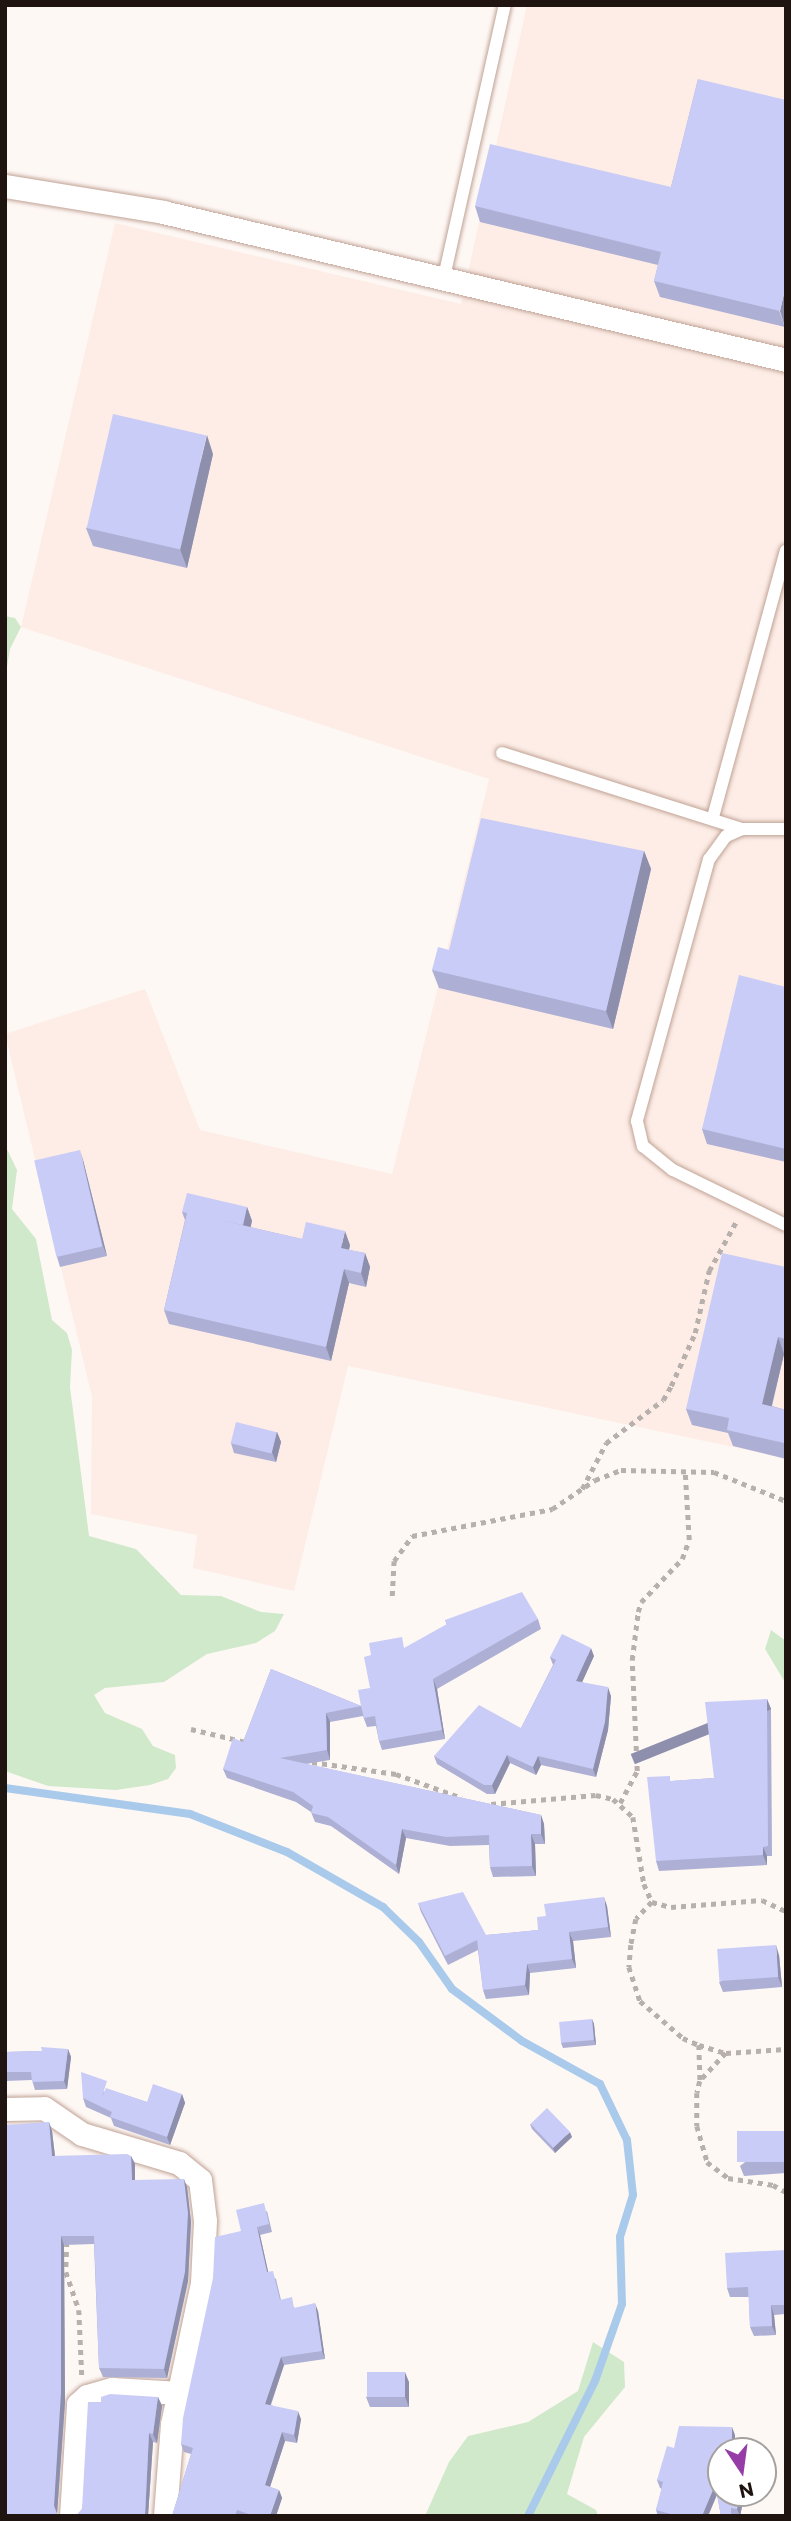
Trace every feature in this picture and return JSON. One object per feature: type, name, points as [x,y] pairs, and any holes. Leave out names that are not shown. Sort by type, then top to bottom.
[{"type":"street","points":[[5,186],[163,212],[786,360]]},
{"type":"street","points":[[5,2109],[44,2108],[82,2134],[178,2163],[200,2180],[204,2196],[203,2267],[181,2393],[172,2424],[165,2516]]},
{"type":"street","points":[[71,2516],[75,2416],[87,2396],[112,2389],[181,2393]]},
{"type":"lane","points":[[444,277],[505,5]]},
{"type":"lane","points":[[713,817],[786,551]]},
{"type":"lane","points":[[502,753],[713,817],[742,829],[786,829]]},
{"type":"lane","points":[[742,829],[726,836],[709,859],[637,1121],[643,1146],[673,1170],[745,1208],[786,1225]]},
{"type":"path","points":[[581,1490],[606,1443],[667,1393],[695,1333],[709,1272],[745,1208]]},
{"type":"path","points":[[392,1596],[394,1561],[412,1536],[552,1508],[621,1470],[714,1472],[786,1501]]},
{"type":"path","points":[[620,1803],[638,1771],[632,1660],[638,1612],[641,1602],[682,1559],[690,1541],[685,1472]]},
{"type":"path","points":[[191,1729],[249,1742]]},
{"type":"path","points":[[309,1761],[396,1774],[471,1801]]},
{"type":"path","points":[[482,1803],[596,1795],[620,1803],[633,1817],[638,1832],[644,1884],[652,1902]]},
{"type":"path","points":[[652,1902],[671,1907],[762,1900],[786,1911]]},
{"type":"path","points":[[652,1902],[636,1919],[631,1945],[633,1986],[650,2010],[683,2038],[726,2053],[786,2049]]},
{"type":"path","points":[[699,2045],[697,2126],[707,2162],[728,2178],[773,2185],[786,2192]]},
{"type":"path","points":[[700,2081],[726,2053]]},
{"type":"path","points":[[67,2234],[66,2272],[79,2310],[87,2396]]},
{"type":"shaded area","points":[[527,5],[786,5],[786,1458],[348,1366],[294,1591],[193,1568],[197,1535],[91,1514],[92,1397],[5,1034],[145,989],[200,1130],[392,1174],[489,779],[21,627],[115,223],[461,304]]},
{"type":"green space","points":[[5,616],[15,618],[21,627],[10,649],[5,679]]},
{"type":"green space","points":[[5,1145],[17,1170],[12,1209],[36,1239],[52,1320],[67,1333],[72,1350],[70,1387],[89,1536],[136,1549],[181,1595],[221,1596],[261,1612],[284,1614],[275,1631],[256,1643],[207,1654],[164,1682],[105,1688],[94,1695],[105,1713],[142,1729],[153,1746],[175,1755],[176,1768],[168,1779],[150,1785],[116,1790],[48,1786],[5,1771]]},
{"type":"green space","points":[[771,1630],[786,1641],[786,1684],[765,1649]]},
{"type":"green space","points":[[593,2342],[624,2362],[625,2387],[584,2437],[567,2494],[596,2510],[598,2516],[425,2516],[449,2462],[468,2436],[528,2422],[578,2391]]},
{"type":"building","points":[[698,79],[786,100],[786,285],[780,311],[654,281],[661,252],[475,206],[490,144],[671,187]]},
{"type":"building","points":[[113,414],[207,436],[180,550],[87,528]]},
{"type":"building","points":[[481,818],[644,851],[606,1011],[432,970],[438,947],[449,950]]},
{"type":"building","points":[[739,975],[786,987],[786,1149],[702,1129]]},
{"type":"building","points":[[80,1150],[102,1246],[56,1257],[34,1161]]},
{"type":"building","points":[[187,1193],[247,1207],[243,1225],[220,1220],[302,1239],[306,1222],[345,1231],[341,1248],[365,1253],[361,1273],[344,1269],[326,1347],[164,1310],[187,1213],[182,1212]]},
{"type":"building","points":[[722,1253],[786,1267],[786,1339],[778,1337],[762,1404],[786,1410],[784,1443],[727,1430],[729,1418],[686,1409]]},
{"type":"building","points":[[236,1422],[277,1432],[271,1454],[231,1443]]},
{"type":"building","points":[[522,1592],[538,1619],[433,1679],[442,1730],[379,1741],[375,1716],[364,1718],[358,1690],[370,1688],[364,1657],[371,1655],[369,1643],[402,1637],[404,1648],[447,1624],[445,1620]]},
{"type":"building","points":[[562,1634],[591,1648],[576,1681],[608,1687],[605,1722],[593,1769],[538,1756],[533,1767],[507,1755],[492,1785],[484,1785],[434,1756],[479,1705],[521,1728],[556,1660],[550,1657]]},
{"type":"building","points":[[271,1669],[361,1706],[326,1713],[327,1750],[280,1758],[541,1815],[541,1834],[531,1834],[532,1866],[490,1867],[489,1835],[446,1837],[402,1829],[396,1865],[328,1817],[311,1813],[313,1806],[293,1792],[223,1769],[233,1738],[243,1742]]},
{"type":"building","points":[[767,1699],[768,1846],[763,1847],[763,1855],[656,1861],[647,1777],[670,1776],[670,1781],[714,1778],[705,1702]]},
{"type":"building","points":[[463,1892],[486,1935],[538,1930],[537,1917],[546,1916],[544,1904],[604,1897],[608,1927],[569,1932],[572,1959],[527,1964],[525,1985],[483,1990],[477,1940],[445,1956],[418,1903]]},
{"type":"building","points":[[776,1945],[778,1977],[719,1981],[717,1949]]},
{"type":"building","points":[[592,2019],[594,2040],[561,2043],[559,2022]]},
{"type":"building","points":[[41,2047],[68,2049],[64,2081],[32,2082],[31,2072],[5,2072],[5,2052],[42,2051]]},
{"type":"building","points":[[81,2072],[107,2081],[102,2097],[106,2088],[147,2102],[153,2084],[182,2094],[167,2137],[110,2117],[112,2112],[83,2098]]},
{"type":"building","points":[[547,2108],[570,2132],[553,2148],[530,2124]]},
{"type":"building","points":[[49,2122],[52,2156],[127,2154],[131,2156],[132,2180],[184,2179],[188,2213],[185,2272],[164,2369],[99,2368],[94,2236],[61,2236],[61,2393],[54,2506],[58,2516],[5,2516],[5,2125]]},
{"type":"building","points":[[737,2131],[786,2131],[786,2162],[737,2162]]},
{"type":"building","points":[[264,2203],[269,2224],[257,2227],[267,2272],[273,2271],[280,2300],[292,2297],[294,2308],[315,2303],[322,2351],[281,2357],[265,2404],[298,2411],[294,2435],[282,2432],[265,2485],[279,2490],[270,2516],[254,2516],[237,2510],[235,2516],[172,2516],[193,2448],[181,2444],[183,2418],[213,2278],[215,2237],[241,2231],[236,2210]]},
{"type":"building","points":[[786,2250],[786,2305],[771,2305],[772,2326],[750,2327],[748,2287],[727,2288],[725,2253]]},
{"type":"building","points":[[367,2372],[405,2372],[405,2397],[367,2397]]},
{"type":"building","points":[[110,2394],[158,2397],[153,2434],[149,2433],[145,2516],[76,2516],[82,2509],[88,2402],[101,2402],[101,2397]]},
{"type":"building","points":[[679,2426],[732,2427],[732,2437],[707,2437],[707,2504],[702,2516],[678,2516],[656,2510],[663,2482],[657,2480],[667,2446],[674,2448]]},
{"type":"building","points":[[719,2507],[738,2507],[731,2508],[731,2515],[721,2516]]},
{"type":"waterway","points":[[5,1788],[190,1814],[287,1852],[383,1907],[419,1942],[452,1989],[522,2041],[600,2084],[627,2140],[633,2195],[620,2237],[622,2304],[595,2381],[528,2516]]}]
